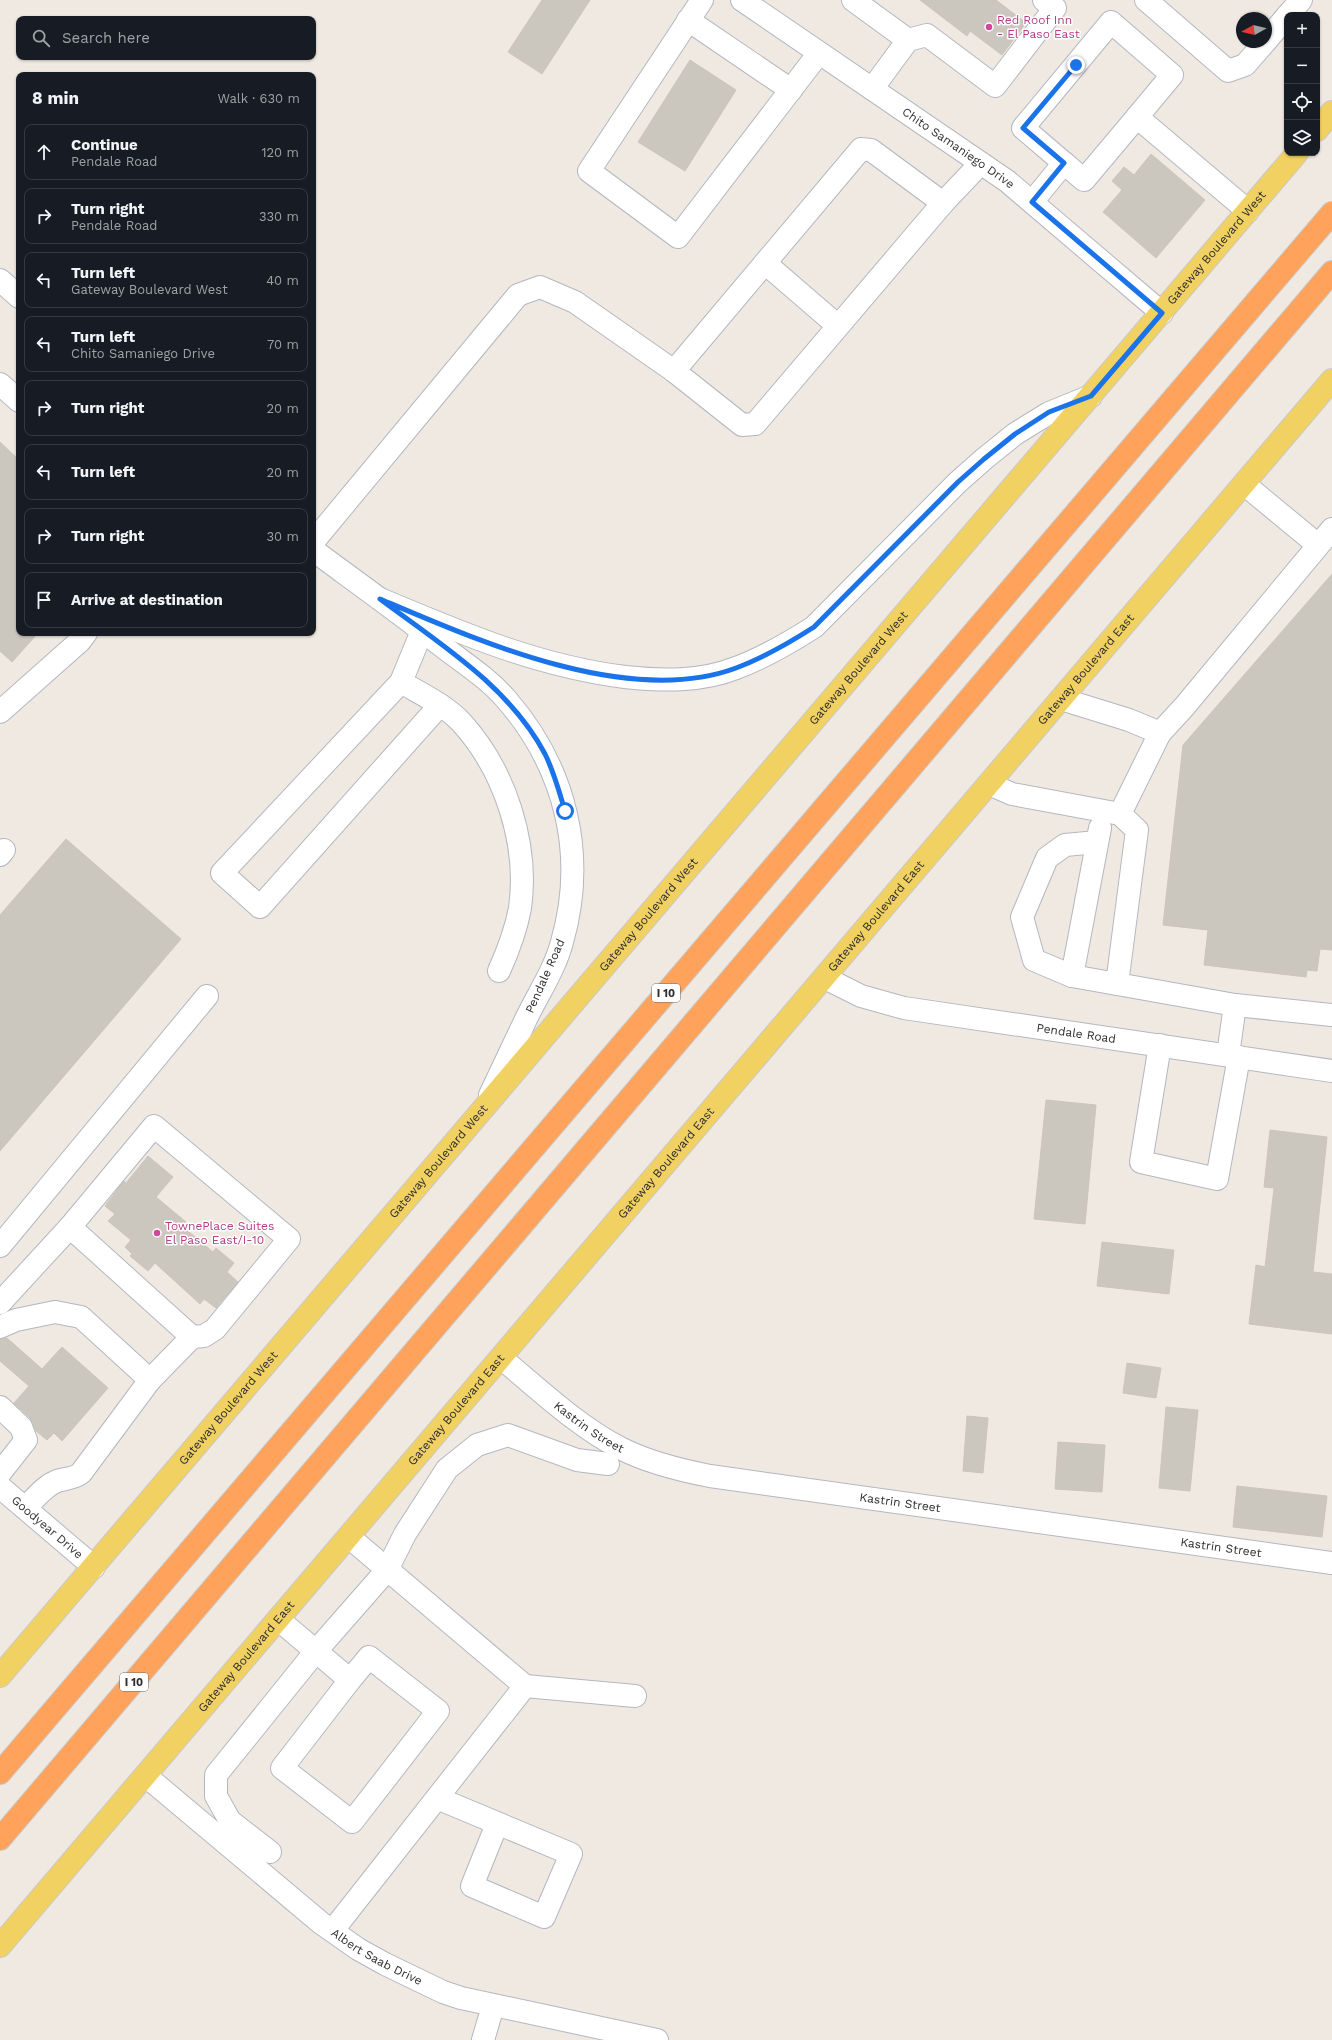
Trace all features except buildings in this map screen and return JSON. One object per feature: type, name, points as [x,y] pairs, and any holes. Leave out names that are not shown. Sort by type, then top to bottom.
[{"type":"highway","name":"I 10","points":[[0,1773],[1332,213]]},
{"type":"highway","name":"I 10","points":[[0,1839],[1332,272]]},
{"type":"main road","points":[[1320,126],[1332,112]]},
{"type":"main road","name":"Gateway Boulevard West","points":[[0,1676],[1294,156]]},
{"type":"main road","name":"Gateway Boulevard East","points":[[0,1946],[1331,382]]},
{"type":"street","points":[[702,0],[589,171],[678,237],[819,52]]},
{"type":"street","name":"Chito Samaniego Drive","points":[[742,0],[1007,181],[1162,313]]},
{"type":"street","points":[[853,0],[908,40]]},
{"type":"street","points":[[872,89],[908,40],[927,35],[995,86],[1055,8],[1044,0]]},
{"type":"street","points":[[1146,0],[1228,71],[1245,66],[1259,48]]},
{"type":"street","points":[[1291,12],[1301,0]]},
{"type":"street","points":[[688,20],[791,90]]},
{"type":"street","points":[[1272,33],[1284,20]]},
{"type":"street","points":[[1111,22],[1172,75],[1137,117],[1084,180],[1023,128],[1111,22]]},
{"type":"street","points":[[1137,117],[1248,211]]},
{"type":"street","points":[[674,371],[861,150],[870,150],[944,203]]},
{"type":"street","points":[[1032,202],[1064,163]]},
{"type":"street","points":[[316,538],[518,295],[540,287],[575,302],[674,371],[742,425],[756,424],[838,326],[944,203],[980,164]]},
{"type":"street","points":[[765,264],[838,326]]},
{"type":"street","points":[[0,280],[16,294]]},
{"type":"street","points":[[0,384],[16,398]]},
{"type":"street","name":"Pendale Road","points":[[380,599],[470,637],[519,654],[591,673],[654,680],[672,680],[703,676],[736,669],[788,644],[814,627],[958,482],[1015,434],[1049,412],[1091,396]]},
{"type":"street","points":[[1244,484],[1318,545]]},
{"type":"street","points":[[1072,976],[1097,842],[1111,812],[1160,733],[1332,529]]},
{"type":"street","name":"Pendale Road","points":[[316,552],[486,680],[525,722],[545,753],[554,774],[571,837],[573,858],[572,903],[562,944],[484,1109]]},
{"type":"street","points":[[422,631],[401,682],[222,873],[260,907],[440,705]]},
{"type":"street","points":[[0,712],[84,636]]},
{"type":"street","points":[[401,682],[440,705],[461,722],[486,756],[504,787],[515,824],[522,874],[520,908],[511,944],[499,972]]},
{"type":"street","points":[[1062,699],[1129,720],[1160,733]]},
{"type":"street","points":[[989,784],[1012,794],[1111,812],[1137,830],[1117,984]]},
{"type":"street","points":[[1097,842],[1065,845],[1047,858],[1022,917],[1034,960],[1072,976],[1236,1005],[1332,1015]]},
{"type":"street","name":"Pendale Road","points":[[825,978],[861,996],[904,1008],[1332,1071]]},
{"type":"street","points":[[0,1246],[207,996]]},
{"type":"street","points":[[1160,1045],[1141,1162],[1217,1179],[1234,1056],[1236,1005]]},
{"type":"street","points":[[0,1303],[70,1227],[154,1126],[288,1240],[215,1329],[204,1336],[192,1337],[150,1380],[81,1473],[76,1477],[51,1484],[25,1508]]},
{"type":"street","points":[[70,1227],[192,1337]]},
{"type":"street","points":[[0,1327],[16,1320],[55,1312],[81,1317],[150,1380]]},
{"type":"street","name":"Kastrin Street","points":[[501,1358],[582,1425],[620,1448],[642,1457],[687,1471],[710,1476],[1332,1562]]},
{"type":"street","points":[[0,1407],[21,1427],[26,1440],[23,1447],[0,1473]]},
{"type":"street","points":[[270,1852],[230,1821],[216,1796],[216,1775],[316,1651],[387,1570],[405,1534],[447,1469],[477,1445],[508,1436],[577,1460],[608,1464]]},
{"type":"street","name":"Goodyear Drive","points":[[0,1487],[94,1567]]},
{"type":"street","points":[[349,1537],[525,1686],[635,1696]]},
{"type":"street","points":[[279,1620],[350,1680]]},
{"type":"street","points":[[369,1657],[438,1711],[352,1822],[282,1768],[350,1680],[369,1657]]},
{"type":"street","points":[[333,1930],[525,1686]]},
{"type":"street","name":"Albert Saab Drive","points":[[146,1776],[333,1930],[372,1956],[442,1992],[609,2035],[657,2040]]},
{"type":"street","points":[[437,1798],[571,1854],[544,1917],[472,1886],[497,1824]]},
{"type":"street","points":[[483,2040],[493,2006]]},
{"type":"place","name":"Red Roof Inn - El Paso East","points":[[989,27]]},
{"type":"place","name":"TownePlace Suites El Paso East/I-10","points":[[157,1233]]},
{"type":"route","points":[[565,811],[554,774],[545,753],[525,722],[505,699],[486,680],[380,599],[470,637],[519,654],[591,673],[654,680],[672,680],[703,676],[736,669],[788,644],[814,627],[958,482],[984,459],[1015,434],[1049,412],[1091,396],[1162,313],[1032,202],[1064,163],[1023,128],[1076,65]]}]
